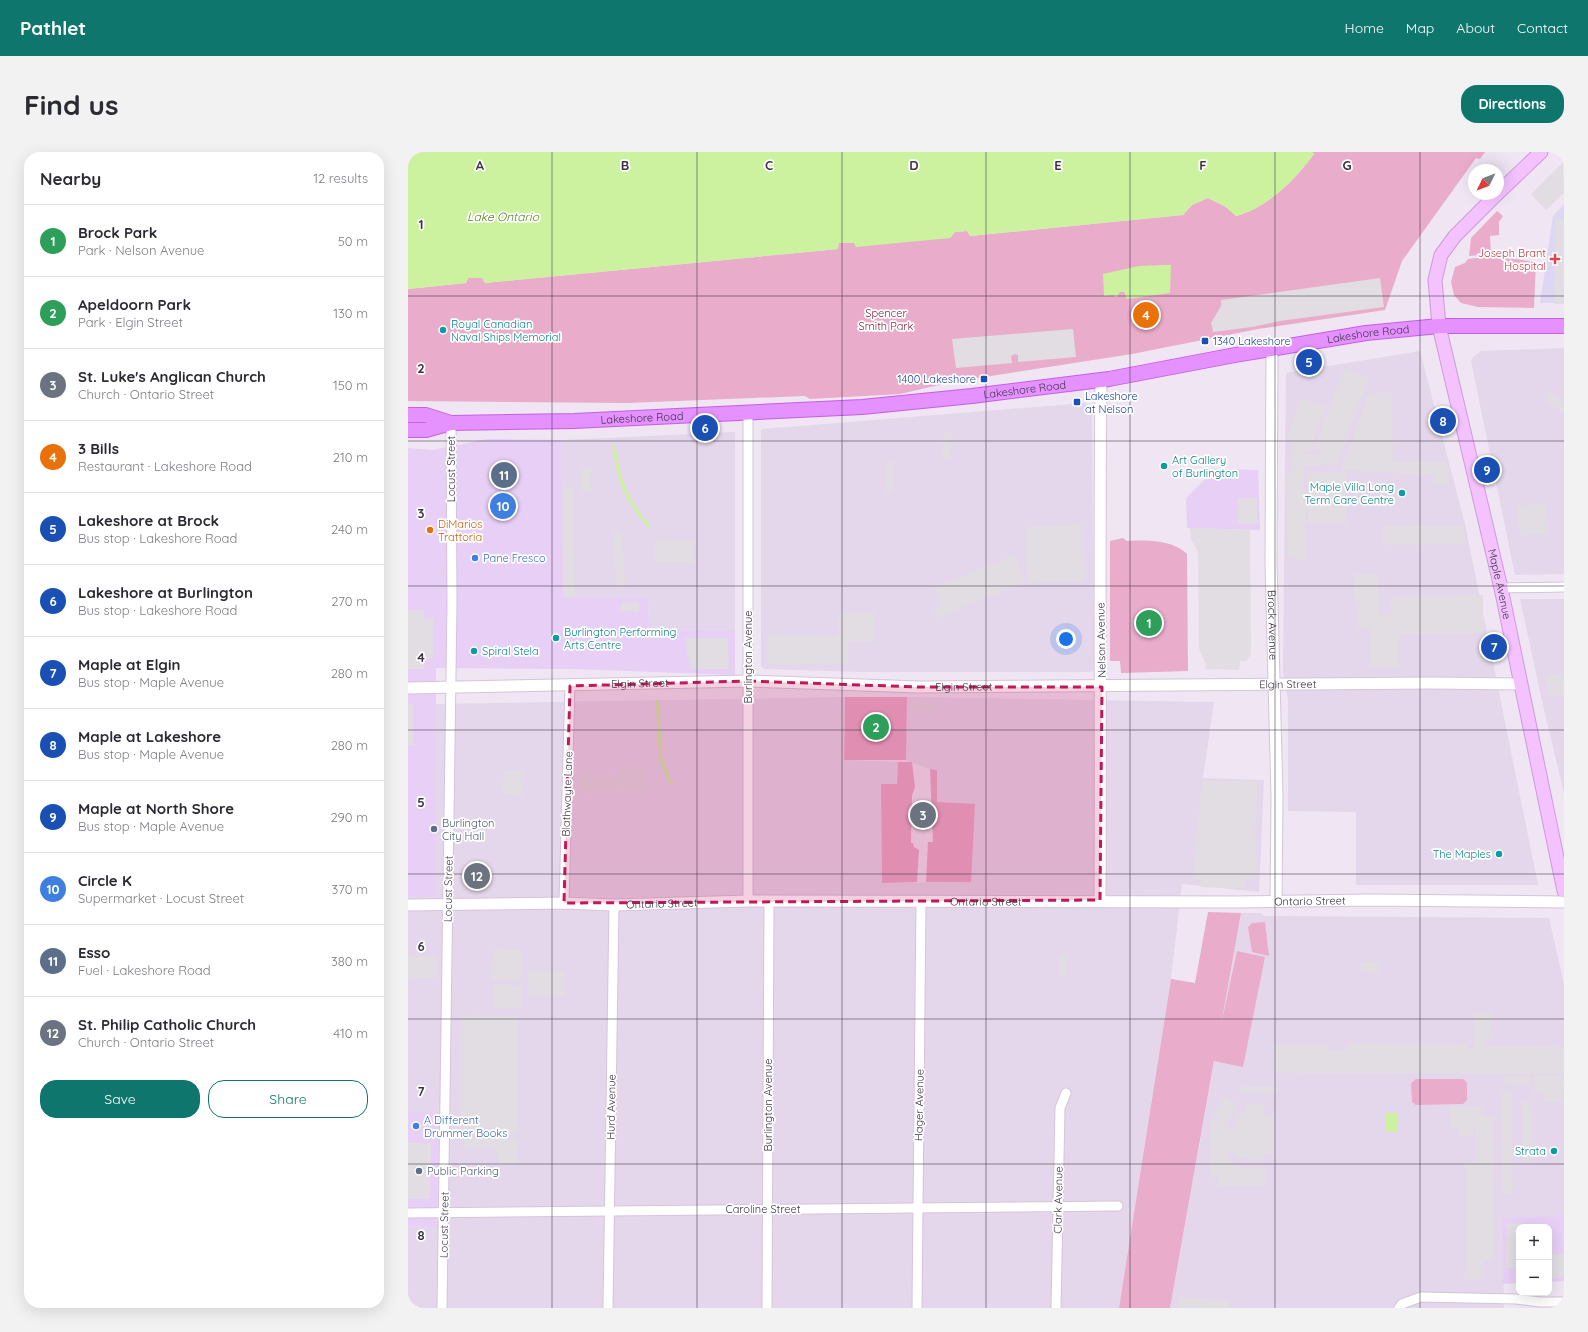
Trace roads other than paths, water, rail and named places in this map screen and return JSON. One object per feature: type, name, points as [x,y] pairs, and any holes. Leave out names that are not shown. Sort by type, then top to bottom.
[{"type":"main road","points":[[1504,186],[1541,152]]},
{"type":"main road","points":[[1439,326],[1435,280],[1441,255],[1455,236],[1490,200]]},
{"type":"main road","name":"Lakeshore Road","points":[[408,430],[426,430],[451,423],[574,421],[869,407],[980,396],[1101,380],[1272,348],[1366,333],[1439,326],[1564,326]]},
{"type":"main road","name":"Maple Avenue","points":[[1439,326],[1501,588],[1564,890]]},
{"type":"main road","name":"Lakeshore Road","points":[[408,415],[426,415],[451,423]]},
{"type":"street","name":"Brock Avenue","points":[[1272,348],[1271,564],[1277,797],[1276,901]]},
{"type":"street","name":"Nelson Avenue","points":[[1100,900],[1102,687],[1099,535],[1101,380]]},
{"type":"street","name":"Burlington Avenue","points":[[748,413],[748,901]]},
{"type":"street","name":"Locust Street","points":[[442,1308],[451,688],[451,423]]},
{"type":"street","points":[[1501,588],[1564,587]]},
{"type":"street","name":"Elgin Street","points":[[408,688],[570,686],[748,681],[918,687],[1102,687],[1432,683],[1520,684]]},
{"type":"street","name":"Blathwayte Lane","points":[[564,903],[570,686]]},
{"type":"street","name":"Ontario Street","points":[[408,905],[564,903],[614,905],[748,901],[921,902],[1100,900],[1465,900],[1564,902]]},
{"type":"street","name":"Burlington Avenue","points":[[767,1308],[769,902]]},
{"type":"street","name":"Hager Avenue","points":[[917,1308],[921,902]]},
{"type":"street","name":"Hurd Avenue","points":[[608,1308],[614,905]]},
{"type":"street","name":"Clark Avenue","points":[[1056,1308],[1060,1108],[1066,1093]]},
{"type":"street","name":"Caroline Street","points":[[408,1213],[1118,1206]]},
{"type":"street","points":[[1399,1308],[1402,1304],[1421,1297],[1516,1299],[1564,1302]]},
{"type":"water","name":"Lake Ontario","points":[[408,152],[1312,152],[1314,154],[1307,164],[1289,183],[1270,199],[1248,212],[1236,216],[1226,207],[1208,198],[1192,205],[1183,215],[970,236],[967,231],[955,232],[950,238],[856,247],[854,243],[839,243],[838,249],[485,283],[482,278],[468,278],[466,283],[408,289]]},
{"type":"water","points":[[1171,265],[1170,293],[1127,299],[1124,292],[1120,292],[1117,297],[1114,297],[1114,295],[1104,296],[1103,274],[1139,266]]},
{"type":"water","points":[[1385,1113],[1397,1113],[1397,1132],[1385,1131]]},
{"type":"waterway","points":[[614,447],[621,481],[629,499],[649,526]]},
{"type":"waterway","points":[[657,701],[661,760],[671,783]]},
{"type":"place","name":"Joseph Brant Hospital","points":[[1555,259]]},
{"type":"place","name":"3 Bills","points":[[1146,315]]},
{"type":"place","name":"Royal Canadian Naval Ships Memorial","points":[[443,330]]},
{"type":"place","name":"1340 Lakeshore","points":[[1205,341]]},
{"type":"place","name":"Lakeshore at Brock","points":[[1309,362]]},
{"type":"place","name":"1400 Lakeshore","points":[[984,379]]},
{"type":"place","name":"Lakeshore at Nelson","points":[[1077,402]]},
{"type":"place","name":"Maple at Lakeshore","points":[[1443,421]]},
{"type":"place","name":"Lakeshore at Burlington","points":[[705,428]]},
{"type":"place","name":"Art Gallery of Burlington","points":[[1164,466]]},
{"type":"place","name":"Maple at North Shore","points":[[1487,470]]},
{"type":"place","name":"Esso","points":[[504,475]]},
{"type":"place","name":"Maple Villa Long Term Care Centre","points":[[1402,493]]},
{"type":"place","name":"Circle K","points":[[503,506]]},
{"type":"place","name":"DiMarios Trattoria","points":[[430,530]]},
{"type":"place","name":"Pane Fresco","points":[[475,558]]},
{"type":"place","name":"Brock Park","points":[[1149,623]]},
{"type":"place","name":"Burlington Performing Arts Centre","points":[[556,638]]},
{"type":"place","name":"Maple at Elgin","points":[[1494,647]]},
{"type":"place","name":"Spiral Stela","points":[[474,651]]},
{"type":"place","name":"Apeldoorn Park","points":[[876,727]]},
{"type":"place","name":"St. Luke's Anglican Church","points":[[923,815]]},
{"type":"place","name":"Burlington City Hall","points":[[434,829]]},
{"type":"place","name":"The Maples","points":[[1499,854]]},
{"type":"place","name":"St. Philip Catholic Church","points":[[477,876]]},
{"type":"place","name":"A Different Drummer Books","points":[[416,1126]]},
{"type":"place","name":"Strata","points":[[1554,1151]]},
{"type":"place","name":"Public Parking","points":[[419,1171]]},
{"type":"park label","name":"Spencer Smith Park","points":[[886,319]]}]
